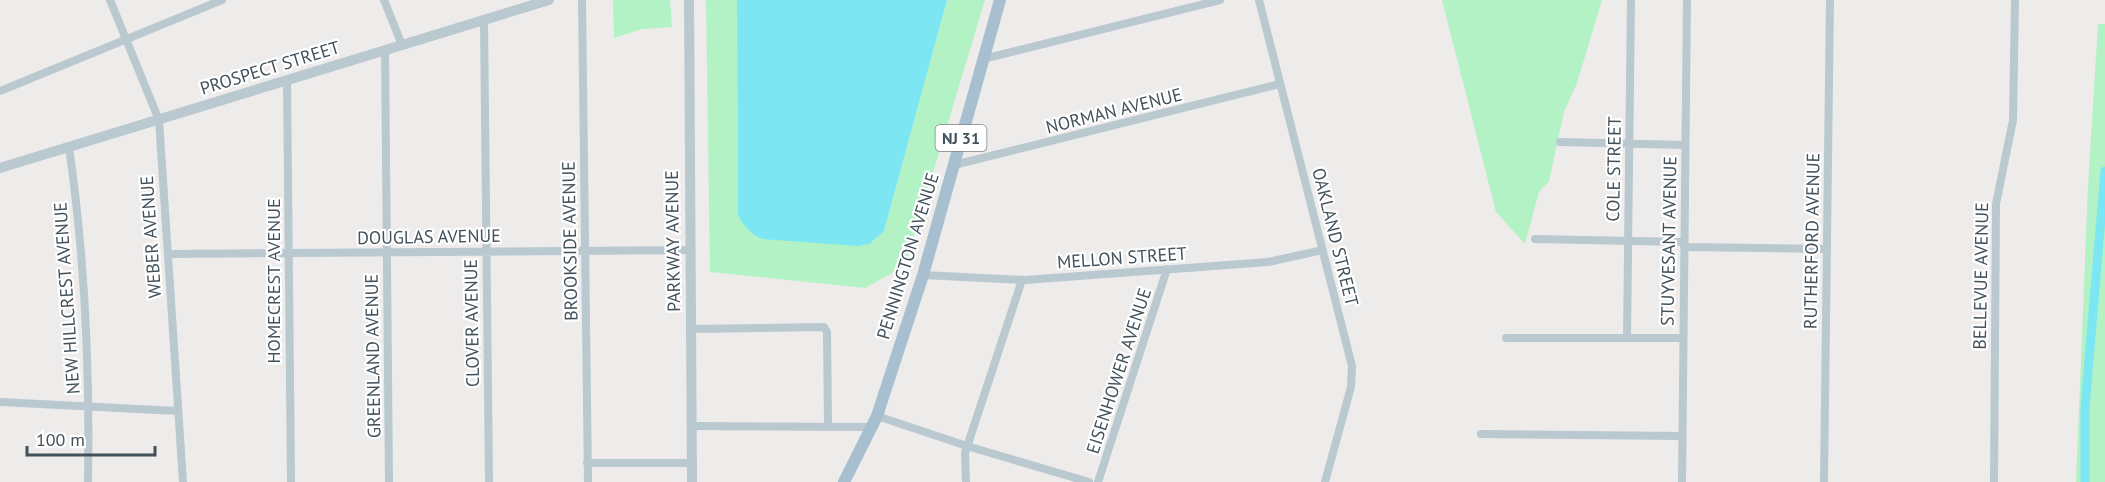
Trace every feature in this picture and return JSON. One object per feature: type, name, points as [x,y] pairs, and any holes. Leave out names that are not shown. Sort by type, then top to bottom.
[{"type":"main road","name":"PENNINGTON AVENUE","points":[[844,482],[875,421],[923,275],[999,0]]},
{"type":"street","name":"WEBER AVENUE","points":[[110,0],[159,120],[183,482]]},
{"type":"street","points":[[0,91],[222,0]]},
{"type":"street","points":[[384,0],[402,45]]},
{"type":"street","name":"PROSPECT STREET","points":[[0,168],[549,0]]},
{"type":"street","name":"BROOKSIDE AVENUE","points":[[582,0],[588,482]]},
{"type":"street","name":"PARKWAY AVENUE","points":[[689,0],[693,482]]},
{"type":"street","points":[[983,59],[1221,0]]},
{"type":"street","name":"OAKLAND STREET","points":[[1259,0],[1352,366],[1353,378],[1326,482]]},
{"type":"street","name":"COLE STREET","points":[[1627,337],[1631,0]]},
{"type":"street","name":"STUYVESANT AVENUE","points":[[1682,482],[1687,0]]},
{"type":"street","name":"RUTHERFORD AVENUE","points":[[1824,482],[1830,0]]},
{"type":"street","name":"BELLEVUE AVENUE","points":[[1994,482],[1996,204],[2013,120],[2015,0]]},
{"type":"street","name":"CLOVER AVENUE","points":[[484,20],[489,482]]},
{"type":"street","name":"GREENLAND AVENUE","points":[[385,50],[389,482]]},
{"type":"street","name":"HOMECREST AVENUE","points":[[287,80],[291,482]]},
{"type":"street","name":"NORMAN AVENUE","points":[[954,165],[1280,84]]},
{"type":"street","points":[[1560,142],[1685,145]]},
{"type":"street","name":"NEW HILLCREST AVENUE","points":[[69,147],[81,262],[89,407],[88,482]]},
{"type":"street","points":[[1535,239],[1827,249]]},
{"type":"street","name":"DOUGLAS AVENUE","points":[[168,254],[690,250]]},
{"type":"street","name":"MELLON STREET","points":[[923,275],[1022,280],[1268,262],[1323,250]]},
{"type":"street","name":"EISENHOWER AVENUE","points":[[1098,482],[1167,269]]},
{"type":"street","points":[[966,482],[967,446],[1022,280]]},
{"type":"street","points":[[690,329],[824,327],[827,332],[828,425]]},
{"type":"street","points":[[1506,338],[1683,338]]},
{"type":"street","points":[[0,402],[178,411]]},
{"type":"street","points":[[692,426],[828,425],[875,421],[1089,482]]},
{"type":"street","points":[[1481,434],[1682,435]]},
{"type":"street","points":[[587,463],[693,463]]},
{"type":"green space","points":[[613,0],[670,0],[672,27],[642,29],[614,38]]},
{"type":"green space","points":[[706,0],[737,0],[738,215],[884,231],[947,0],[985,0],[905,266],[865,288],[710,272]]},
{"type":"green space","points":[[1442,0],[1602,0],[1577,83],[1564,112],[1549,181],[1539,192],[1525,244],[1496,212]]},
{"type":"green space","points":[[2098,24],[2105,24],[2105,482],[2076,482],[2088,186]]},
{"type":"water","points":[[737,0],[947,0],[884,231],[869,244],[858,246],[762,239],[748,229],[740,219],[738,215]]},
{"type":"waterway","points":[[2085,482],[2085,407],[2105,171]]}]
